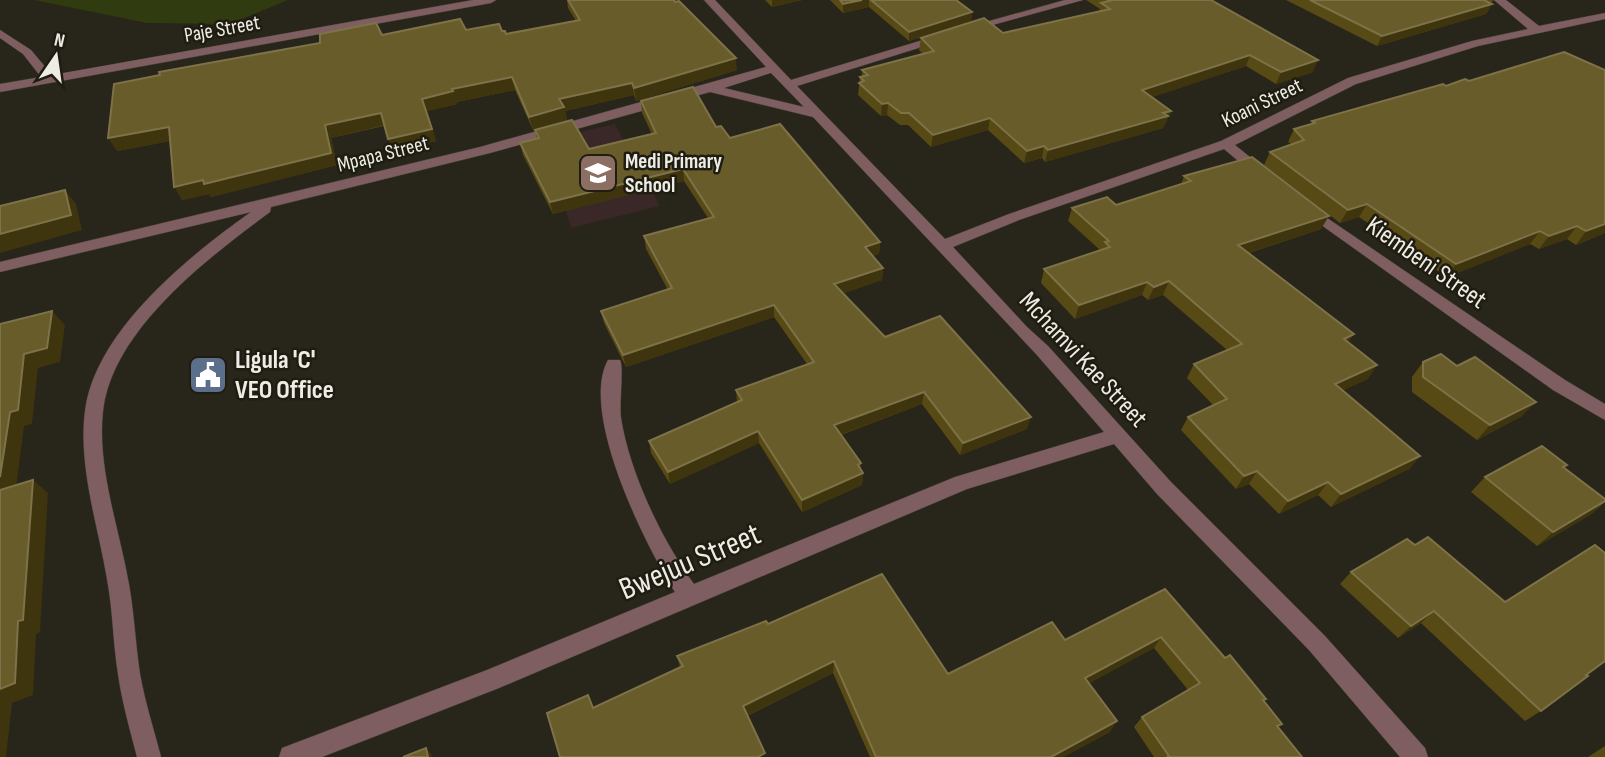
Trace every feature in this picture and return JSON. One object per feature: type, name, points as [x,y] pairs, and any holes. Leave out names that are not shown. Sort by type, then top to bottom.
[{"type":"street","name":"Paje Street","points":[[0,88],[492,0]]},
{"type":"street","name":"Mchamvi Kae Street","points":[[709,0],[1042,351],[1164,488],[1317,643],[1416,757]]},
{"type":"street","points":[[790,84],[991,21],[1078,0]]},
{"type":"street","points":[[1499,0],[1535,29]]},
{"type":"street","name":"Koani Street","points":[[942,246],[1014,217],[1226,144],[1352,81],[1476,43],[1605,16]]},
{"type":"street","points":[[0,33],[27,52],[48,79]]},
{"type":"street","name":"Mpapa Street","points":[[0,267],[548,135],[773,69]]},
{"type":"street","points":[[711,88],[821,116]]},
{"type":"street","points":[[1226,144],[1277,186]]},
{"type":"street","name":"Kiembeni Street","points":[[1296,200],[1559,385],[1605,413]]},
{"type":"street","points":[[149,757],[130,677],[118,577],[98,491],[94,409],[110,364],[124,340],[155,303],[216,245],[275,202]]},
{"type":"street","points":[[614,364],[610,380],[610,409],[618,452],[657,545],[672,572],[691,597]]},
{"type":"street","name":"Bwejuu Street","points":[[291,757],[491,680],[962,483],[1118,435]]},
{"type":"shaded area","name":"Medi Primary School","points":[[615,124],[660,206],[571,228],[544,140]]},
{"type":"green space","points":[[34,0],[288,0],[230,24],[147,23]]},
{"type":"building","points":[[568,0],[679,1],[736,58],[634,88],[632,83],[559,99],[564,107],[529,117],[512,77],[452,89],[453,91],[422,99],[432,129],[388,139],[381,113],[325,125],[331,153],[204,184],[203,180],[174,187],[169,127],[108,138],[114,84],[160,75],[159,72],[320,43],[320,34],[376,23],[382,35],[460,19],[466,30],[499,24],[506,34],[580,20]]},
{"type":"building","points":[[840,0],[862,0],[843,4]]},
{"type":"building","points":[[871,0],[956,0],[972,12],[909,32]]},
{"type":"building","points":[[1107,0],[1211,0],[1318,60],[1281,72],[1250,55],[1142,90],[1171,111],[1163,113],[1168,116],[1048,150],[1044,146],[1027,151],[990,118],[933,135],[909,113],[901,113],[888,103],[882,104],[859,83],[864,81],[860,77],[868,75],[862,70],[934,51],[921,38],[984,18],[1003,33],[1110,9],[1101,3],[1109,1]]},
{"type":"building","points":[[1310,0],[1484,0],[1492,4],[1382,36]]},
{"type":"building","points":[[1564,52],[1605,70],[1605,224],[1586,231],[1577,226],[1549,236],[1540,231],[1456,264],[1367,204],[1348,210],[1270,152],[1304,140],[1294,129],[1315,123],[1312,121],[1443,84],[1446,86],[1465,79],[1469,81]]},
{"type":"building","points":[[693,87],[716,127],[721,126],[730,138],[780,124],[880,242],[865,247],[883,268],[834,284],[885,337],[940,316],[1031,417],[963,443],[924,392],[834,425],[861,463],[858,465],[863,473],[802,500],[758,431],[668,472],[649,441],[742,400],[736,390],[814,362],[774,305],[623,355],[601,311],[672,288],[644,236],[714,217],[683,169],[550,202],[520,143],[539,138],[535,130],[572,120],[589,149],[656,133],[641,101]]},
{"type":"building","points":[[1252,157],[1329,216],[1238,245],[1354,334],[1344,339],[1377,365],[1335,384],[1420,456],[1341,494],[1328,482],[1288,501],[1257,471],[1244,476],[1188,417],[1227,399],[1194,364],[1242,344],[1169,281],[1154,287],[1147,282],[1079,305],[1044,269],[1110,247],[1105,242],[1109,241],[1072,208],[1107,197],[1116,205],[1191,181],[1184,176]]},
{"type":"building","points":[[65,190],[71,215],[0,234],[0,206]]},
{"type":"building","points":[[52,311],[47,348],[24,354],[18,410],[10,412],[0,477],[0,324]]},
{"type":"building","points":[[1441,354],[1457,366],[1475,357],[1536,402],[1490,425],[1423,377],[1423,362]]},
{"type":"building","points":[[1542,446],[1567,465],[1563,467],[1605,499],[1553,532],[1485,477]]},
{"type":"building","points":[[33,480],[23,620],[18,621],[15,683],[0,689],[0,490]]},
{"type":"building","points":[[1428,537],[1505,602],[1595,545],[1605,553],[1605,661],[1541,711],[1434,611],[1411,626],[1351,572],[1407,539],[1415,545]]},
{"type":"building","points":[[882,574],[948,674],[1052,622],[1065,640],[1165,589],[1225,658],[1230,655],[1266,699],[1263,700],[1282,724],[1277,726],[1302,757],[1167,757],[1169,756],[1142,717],[1200,683],[1161,637],[1085,678],[1117,721],[1051,757],[876,757],[834,661],[743,706],[765,753],[758,757],[560,757],[547,713],[588,695],[593,708],[683,666],[677,656],[766,621],[768,624]]},
{"type":"building","points":[[426,748],[428,757],[403,757]]},
{"type":"place","name":"Medi Primary School","points":[[598,173]]},
{"type":"place","name":"Ligula 'C' VEO Office","points":[[208,375]]}]
